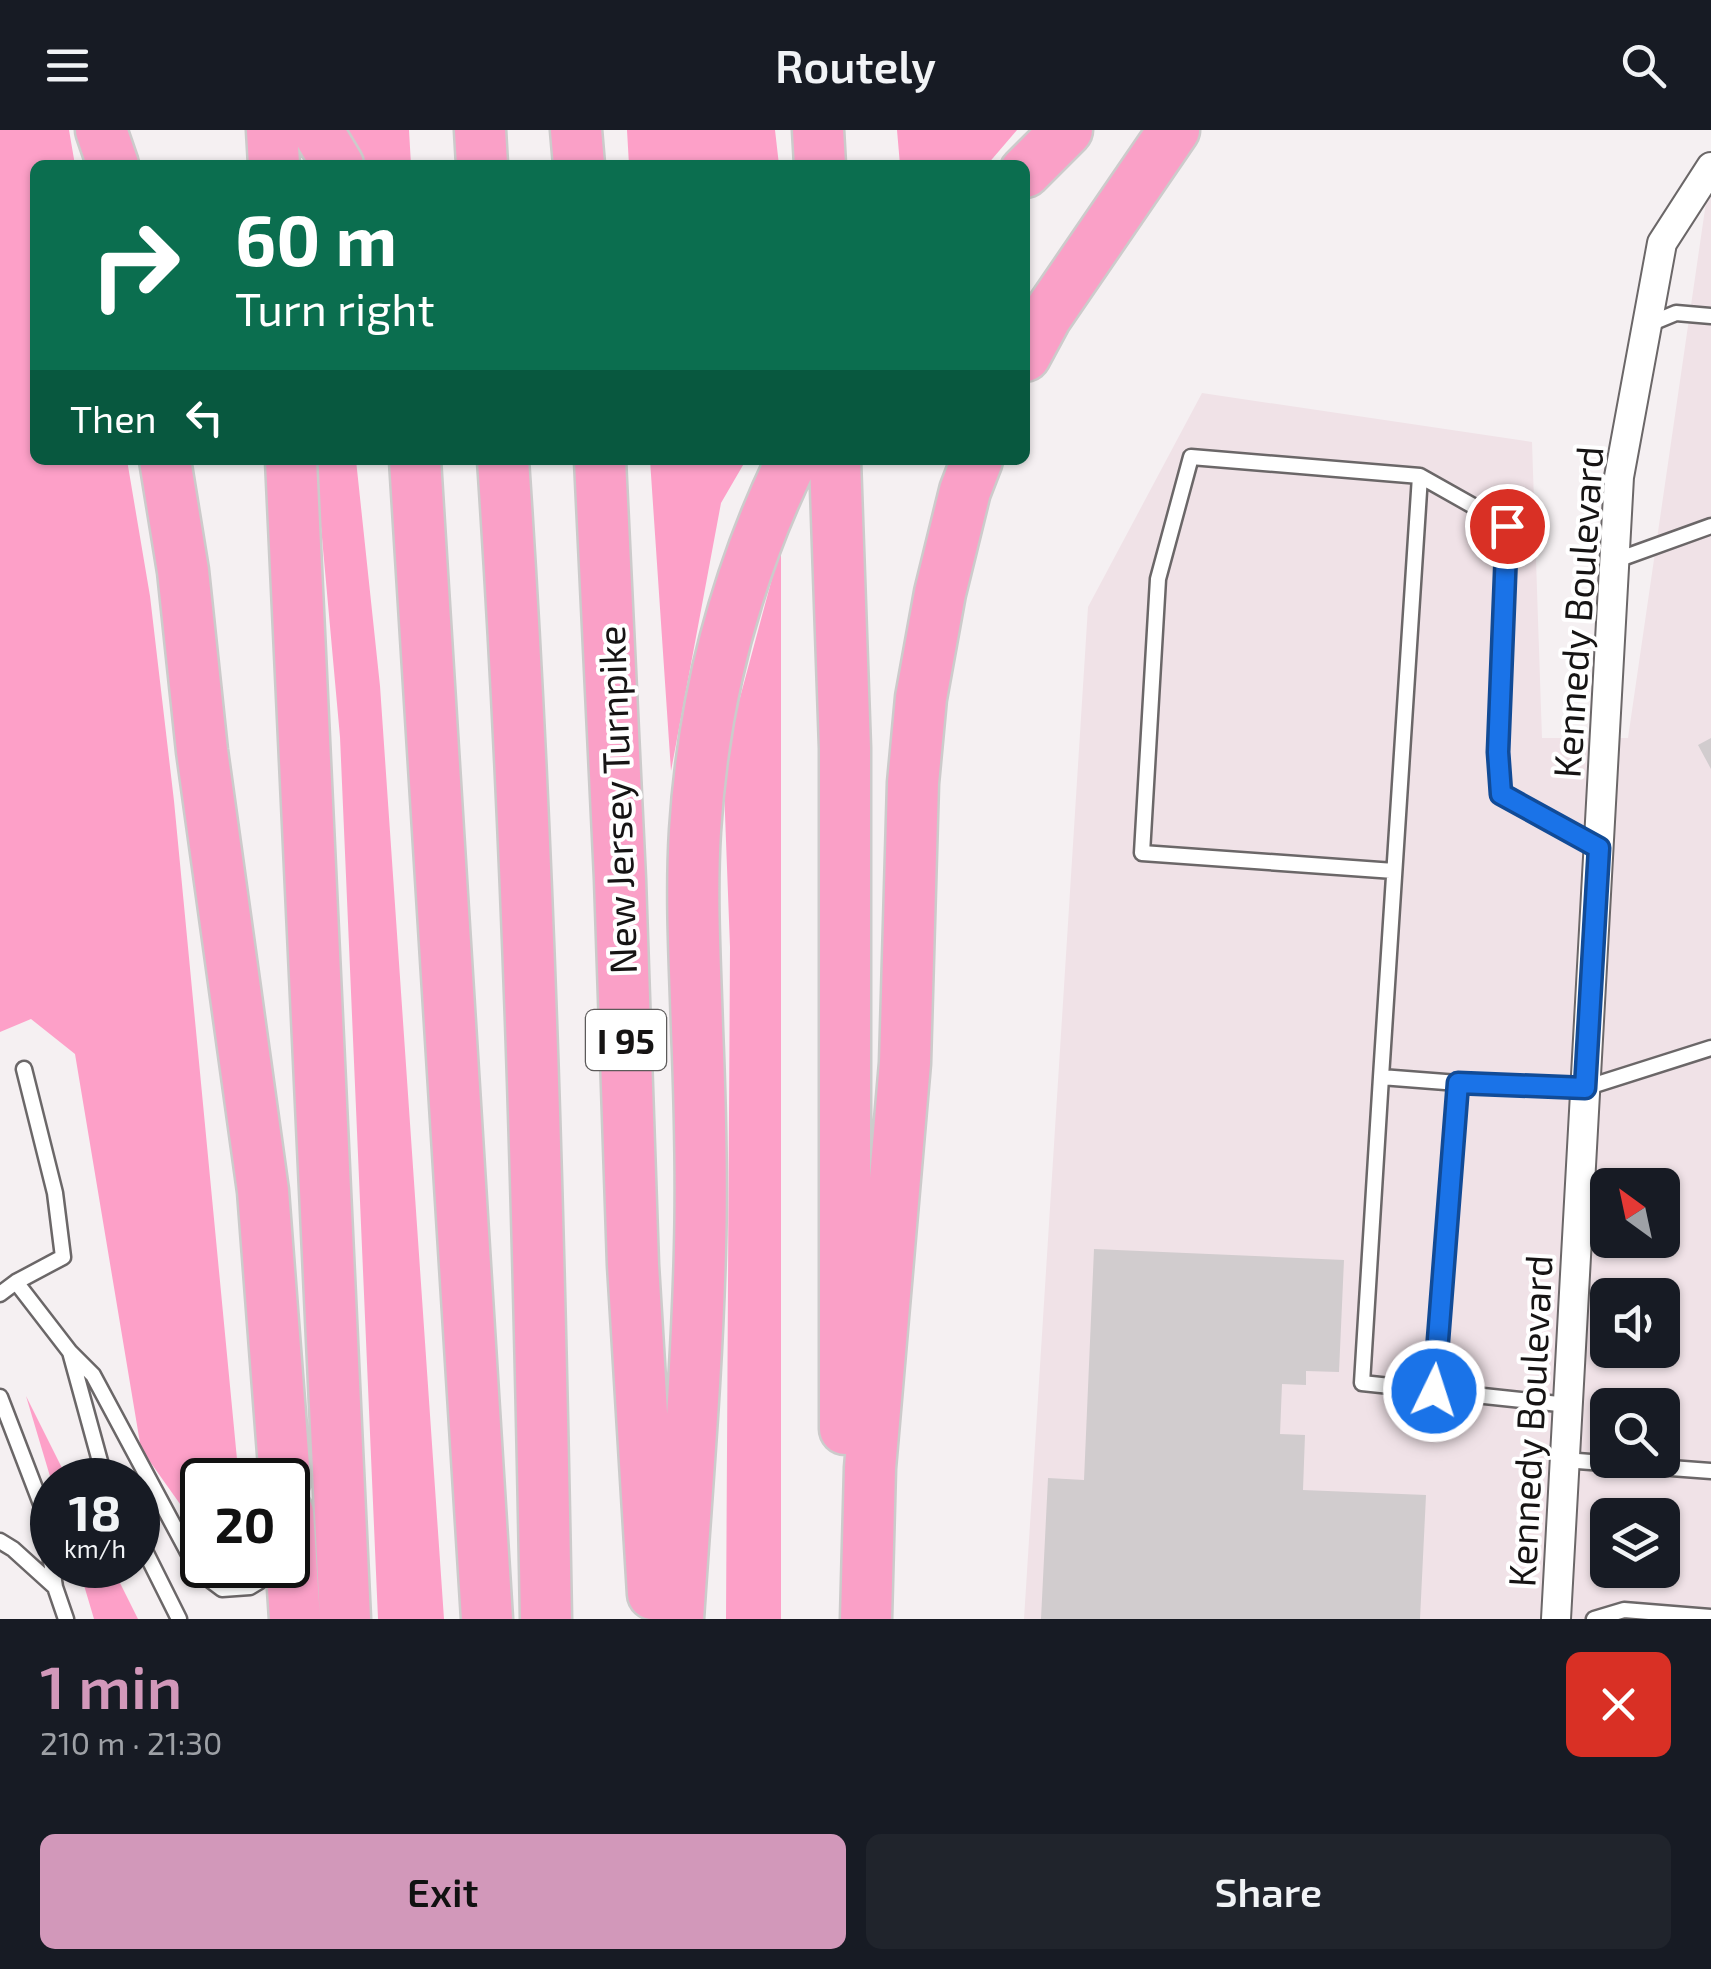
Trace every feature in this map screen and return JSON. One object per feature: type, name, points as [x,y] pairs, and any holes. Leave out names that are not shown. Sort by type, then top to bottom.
[{"type":"highway","points":[[101,130],[112,160]]},
{"type":"highway","points":[[272,130],[274,160]]},
{"type":"highway","points":[[317,130],[335,160]]},
{"type":"highway","points":[[480,130],[482,160]]},
{"type":"highway","points":[[576,130],[579,160]]},
{"type":"highway","points":[[818,130],[820,160]]},
{"type":"highway","points":[[1030,167],[1067,130]]},
{"type":"highway","points":[[1030,347],[1174,130]]},
{"type":"highway","points":[[166,465],[264,1192],[283,1458]]},
{"type":"highway","points":[[291,465],[345,1619]]},
{"type":"highway","points":[[415,465],[487,1619]]},
{"type":"highway","name":"I 95","points":[[503,465],[529,956],[546,1619]]},
{"type":"highway","name":"New Jersey Turnpike","points":[[600,465],[633,1266],[654,1619]]},
{"type":"highway","points":[[678,1619],[700,1249],[700,1105],[693,925],[695,832],[704,738],[722,648],[742,579],[790,465]]},
{"type":"highway","points":[[834,465],[845,748],[845,1619]]},
{"type":"highway","points":[[866,1619],[870,1468],[905,1063],[913,783],[919,715],[940,593],[965,491],[976,465]]},
{"type":"highway","points":[[291,1588],[296,1619]]},
{"type":"street","name":"Kennedy Boulevard","points":[[1556,1619],[1619,477],[1662,243],[1711,166]]},
{"type":"lane","points":[[1647,326],[1676,313],[1711,316]]},
{"type":"lane","points":[[1394,871],[1142,853],[1158,580],[1191,457],[1420,476],[1507,526],[1498,752],[1501,794],[1599,848]]},
{"type":"lane","points":[[1420,476],[1362,1384],[1568,1404]]},
{"type":"lane","points":[[1614,560],[1711,526]]},
{"type":"lane","points":[[1381,1076],[1585,1088],[1711,1048]]},
{"type":"lane","points":[[0,1294],[62,1257],[56,1192],[24,1069]]},
{"type":"lane","points":[[1434,1391],[1458,1083]]},
{"type":"lane","points":[[16,1282],[70,1352],[93,1375],[180,1537]]},
{"type":"lane","points":[[70,1352],[99,1458]]},
{"type":"lane","points":[[0,1397],[30,1477]]},
{"type":"lane","points":[[1564,1460],[1711,1471]]},
{"type":"lane","points":[[0,1541],[30,1566]]},
{"type":"lane","points":[[160,1581],[179,1619]]},
{"type":"lane","points":[[55,1588],[66,1619]]},
{"type":"lane","points":[[221,1588],[250,1588]]},
{"type":"lane","points":[[1594,1619],[1624,1610],[1711,1618]]},
{"type":"shaded area","points":[[0,130],[69,130],[74,160],[30,160],[30,465],[128,465],[150,596],[174,801],[237,1458],[180,1458],[180,1504],[160,1476],[160,1458],[147,1458],[141,1449],[75,1054],[31,1019],[0,1032]]},
{"type":"shaded area","points":[[338,130],[409,130],[411,160],[355,160]]},
{"type":"shaded area","points":[[627,130],[775,130],[778,160],[629,160]]},
{"type":"shaded area","points":[[897,130],[1017,130],[991,160],[900,160]]},
{"type":"shaded area","points":[[1711,168],[1711,1619],[1024,1619],[1088,607],[1202,393],[1532,442],[1542,738],[1628,738]]},
{"type":"shaded area","points":[[315,465],[357,465],[380,686],[444,1619],[378,1619],[340,737]]},
{"type":"shaded area","points":[[650,465],[743,465],[721,503],[671,771]]},
{"type":"shaded area","points":[[781,545],[781,1619],[726,1619],[730,947],[723,761]]},
{"type":"shaded area","points":[[26,1396],[57,1458],[45,1458]]},
{"type":"shaded area","points":[[85,1588],[122,1588],[138,1619],[94,1619]]},
{"type":"building","points":[[1711,738],[1711,769],[1698,745]]},
{"type":"building","points":[[1094,1249],[1344,1260],[1339,1372],[1306,1371],[1306,1385],[1282,1384],[1280,1434],[1305,1435],[1303,1490],[1426,1495],[1420,1619],[1041,1619],[1048,1478],[1084,1480]]},
{"type":"route","points":[[1434,1391],[1458,1083],[1585,1088],[1599,848],[1501,794],[1498,752],[1507,526]]}]
